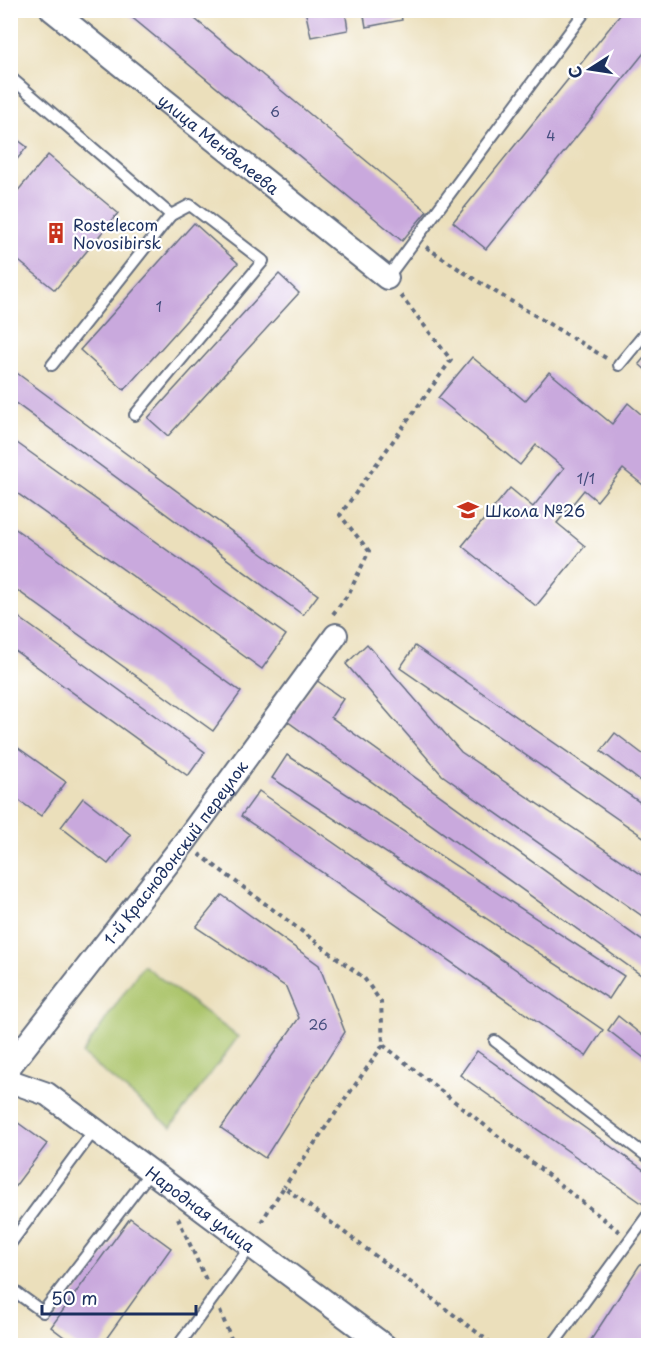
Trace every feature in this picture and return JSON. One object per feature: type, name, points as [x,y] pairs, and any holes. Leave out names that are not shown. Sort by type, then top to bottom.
[{"type":"street","name":"улица Менделеева","points":[[51,10],[387,278]]},
{"type":"street","name":"1-й Краснодонский переулок","points":[[10,1066],[184,843],[336,635]]},
{"type":"street","name":"Народная улица","points":[[10,1081],[47,1094],[385,1346]]},
{"type":"lane","points":[[387,278],[586,10]]},
{"type":"lane","points":[[10,77],[171,215]]},
{"type":"lane","points":[[52,365],[171,215],[190,205],[263,261],[135,415]]},
{"type":"lane","points":[[619,365],[648,330]]},
{"type":"lane","points":[[495,1041],[648,1157]]},
{"type":"lane","points":[[10,1244],[95,1130]]},
{"type":"lane","points":[[10,1288],[43,1312],[151,1171]]},
{"type":"lane","points":[[552,1346],[648,1215]]},
{"type":"lane","points":[[178,1346],[251,1246]]},
{"type":"path","points":[[415,240],[474,279],[619,365]]},
{"type":"path","points":[[349,593],[369,551],[340,515],[451,360],[387,278]]},
{"type":"path","points":[[184,843],[364,978],[381,1002],[383,1045],[261,1222]]},
{"type":"path","points":[[383,1045],[630,1240]]},
{"type":"path","points":[[284,1187],[495,1346]]},
{"type":"green space","points":[[143,965],[238,1037],[171,1127],[82,1054]]},
{"type":"building","points":[[123,10],[184,10],[427,211],[402,241]]},
{"type":"building","points":[[305,10],[345,10],[348,30],[311,37]]},
{"type":"building","points":[[363,10],[400,10],[402,20],[366,27]]},
{"type":"building","points":[[624,10],[648,10],[648,48],[486,249],[453,222]]},
{"type":"building","points":[[10,134],[27,147],[10,168]]},
{"type":"building","name":"Rostelecom Novosibirsk","points":[[48,155],[118,213],[55,290],[10,254],[10,200]]},
{"type":"building","points":[[194,223],[238,263],[124,390],[80,350]]},
{"type":"building","points":[[279,274],[299,293],[168,436],[148,418]]},
{"type":"building","points":[[648,353],[648,372],[639,364]]},
{"type":"building","points":[[472,357],[525,401],[549,372],[612,424],[628,403],[648,420],[648,489],[623,469],[597,501],[584,490],[557,523],[585,546],[536,606],[462,546],[510,488],[533,507],[564,468],[536,445],[520,465],[438,398]]},
{"type":"building","points":[[10,368],[318,595],[303,615],[10,399]]},
{"type":"building","points":[[10,438],[286,635],[262,669],[10,488]]},
{"type":"building","points":[[10,525],[241,692],[213,731],[10,585]]},
{"type":"building","points":[[10,611],[205,752],[188,776],[10,647]]},
{"type":"building","points":[[367,644],[461,752],[648,879],[648,920],[442,775],[346,664]]},
{"type":"building","points":[[415,646],[648,808],[648,840],[400,668]]},
{"type":"building","points":[[316,680],[343,699],[331,717],[648,945],[648,980],[287,721]]},
{"type":"building","points":[[615,733],[648,758],[648,787],[601,751]]},
{"type":"building","points":[[10,742],[66,782],[41,816],[10,794]]},
{"type":"building","points":[[287,755],[624,976],[609,999],[272,778]]},
{"type":"building","points":[[259,791],[603,1030],[586,1056],[241,816]]},
{"type":"building","points":[[83,798],[131,835],[108,864],[61,827]]},
{"type":"building","points":[[222,895],[319,965],[345,1032],[265,1158],[221,1128],[299,1018],[286,987],[196,927]]},
{"type":"building","points":[[618,1016],[648,1040],[648,1061],[608,1030]]},
{"type":"building","points":[[477,1051],[648,1173],[648,1203],[646,1206],[460,1075]]},
{"type":"building","points":[[10,1117],[47,1144],[10,1193]]},
{"type":"building","points":[[130,1218],[171,1248],[101,1346],[76,1346],[51,1327]]},
{"type":"building","points":[[648,1256],[648,1346],[587,1346],[639,1266]]},
{"type":"place","name":"Rostelecom Novosibirsk","points":[[56,233]]},
{"type":"place","name":"Школа №26","points":[[468,510]]}]
